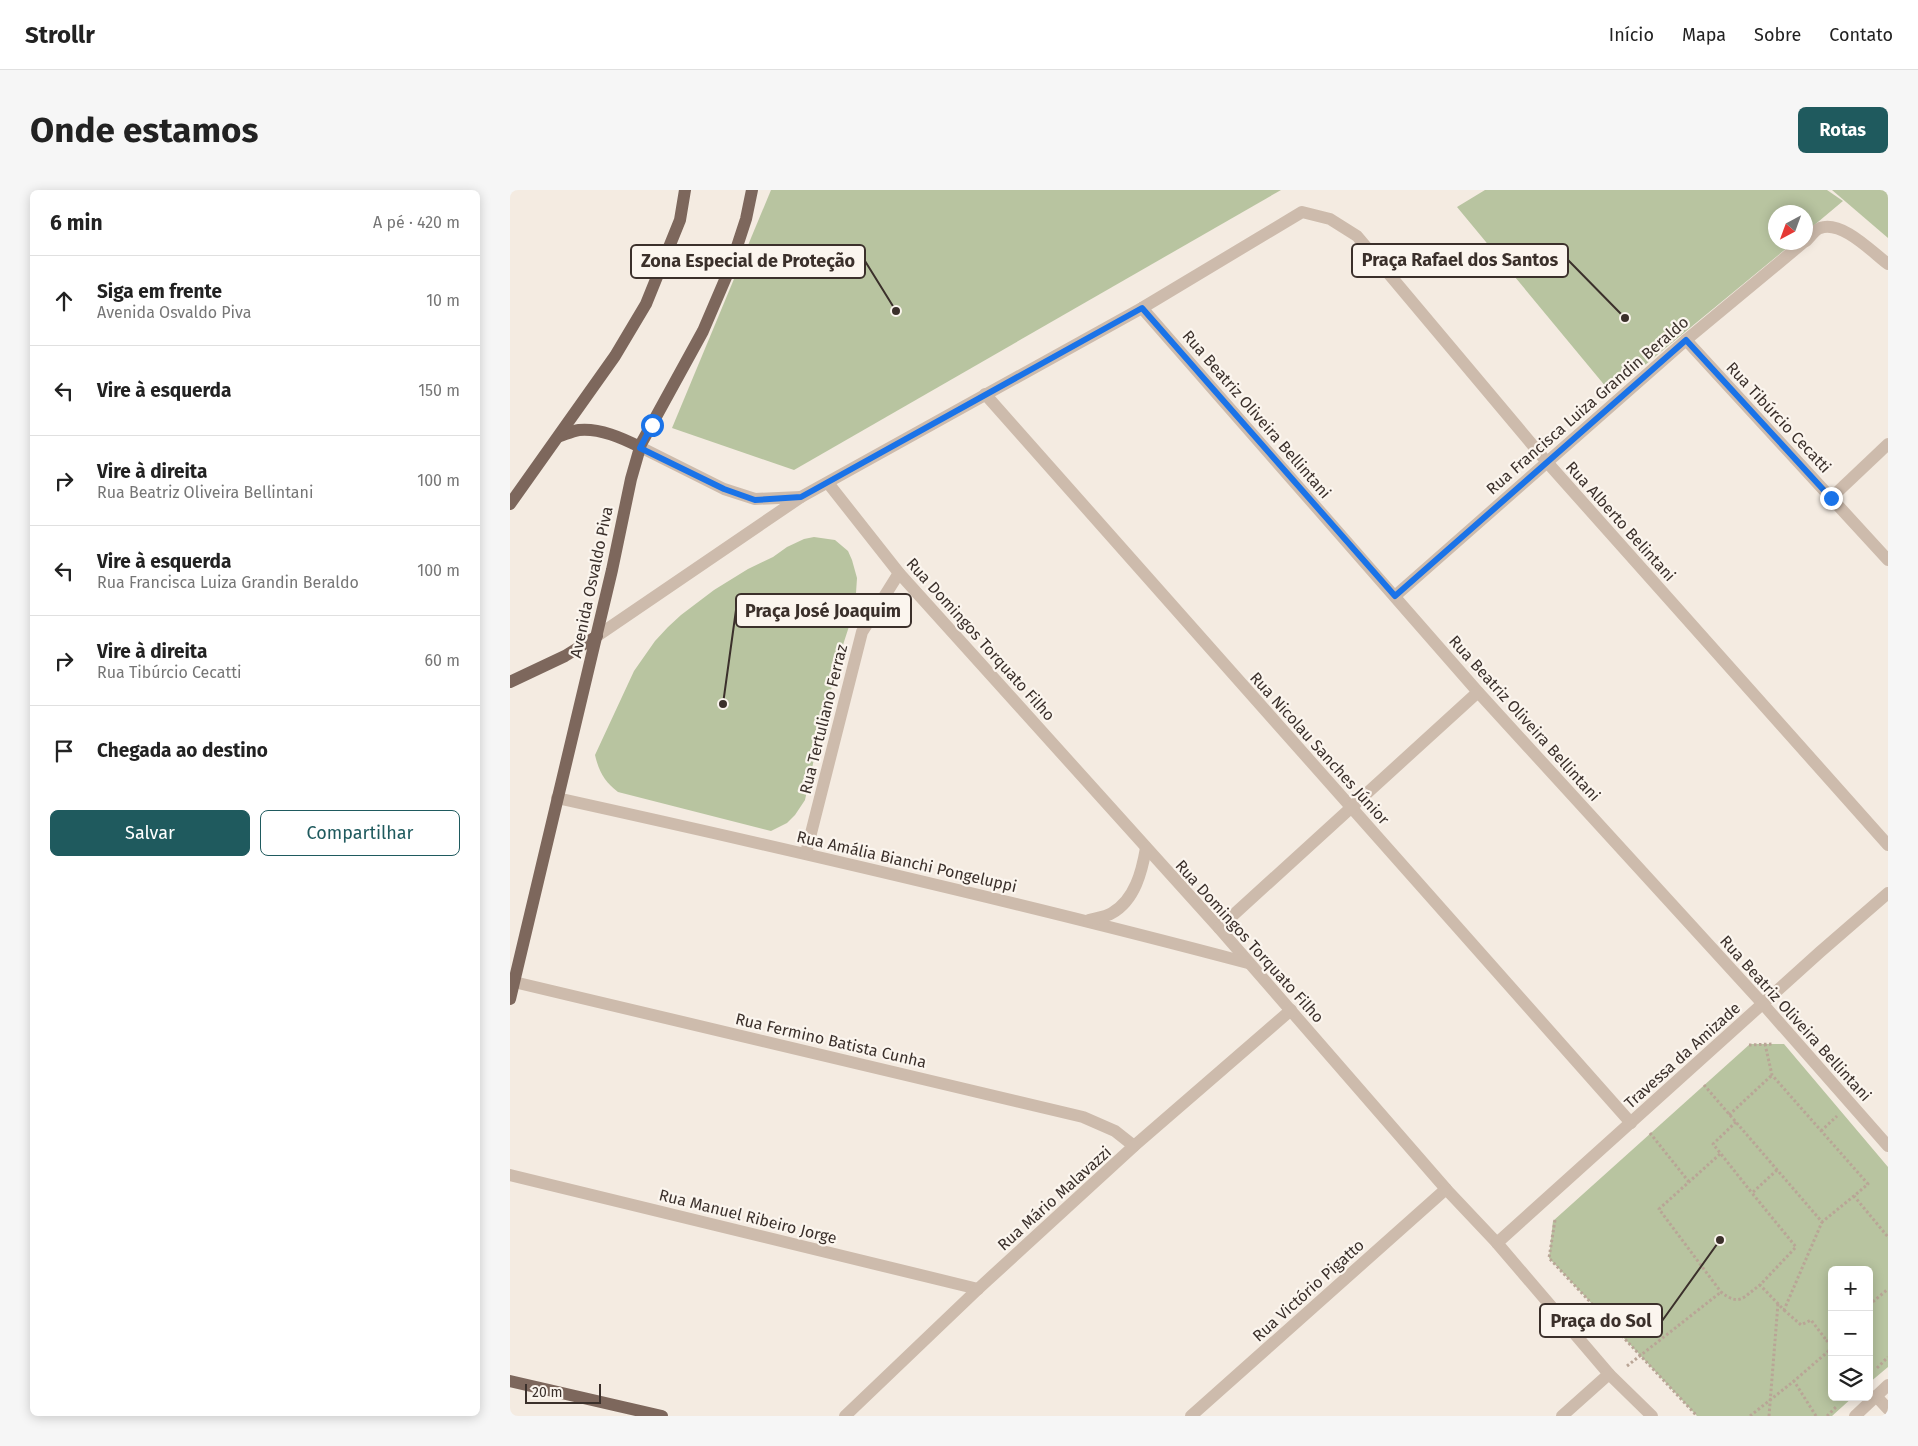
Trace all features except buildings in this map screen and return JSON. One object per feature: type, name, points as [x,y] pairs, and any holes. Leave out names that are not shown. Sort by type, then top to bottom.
[{"type":"main road","points":[[510,504],[615,356],[646,304],[680,220],[685,190]]},
{"type":"main road","name":"Avenida Osvaldo Piva","points":[[510,999],[597,636],[625,501],[640,448],[704,331],[730,268],[746,219],[752,190]]},
{"type":"main road","points":[[560,436],[579,430],[595,431],[624,439],[640,448]]},
{"type":"main road","points":[[510,682],[565,656],[597,636]]},
{"type":"main road","points":[[510,1381],[662,1416]]},
{"type":"street","name":"Rua Alberto Belintani","points":[[1142,308],[1302,212],[1330,219],[1357,236],[1546,461],[1888,845]]},
{"type":"street","name":"Rua Francisca Luiza Grandin Beraldo","points":[[1813,235],[1820,228],[1835,226],[1850,234],[1888,264]]},
{"type":"street","name":"Rua Francisca Luiza Grandin Beraldo","points":[[1395,596],[1546,461],[1686,340],[1795,250]]},
{"type":"street","points":[[597,636],[801,497],[828,484],[985,394],[1142,308]]},
{"type":"street","name":"Rua Beatriz Oliveira Bellintani","points":[[1142,308],[1478,692],[1763,1004],[1888,1146]]},
{"type":"street","name":"Rua Tibúrcio Cecatti","points":[[1686,340],[1888,560]]},
{"type":"street","name":"Rua Nicolau Sanches Júnior","points":[[985,394],[1631,1123]]},
{"type":"street","points":[[1831,498],[1888,444]]},
{"type":"street","points":[[640,448],[724,489],[755,500],[801,497]]},
{"type":"street","name":"Rua Domingos Torquato Filho","points":[[828,484],[899,573],[1219,928],[1446,1189],[1498,1243],[1611,1376],[1652,1416]]},
{"type":"street","name":"Rua Tertuliano Ferraz","points":[[806,853],[862,632],[899,573]]},
{"type":"street","points":[[1219,928],[1478,692]]},
{"type":"street","name":"Rua Amália Bianchi Pongeluppi","points":[[557,798],[806,853],[1089,921],[1248,963]]},
{"type":"street","points":[[1089,921],[1112,913],[1126,900],[1138,882],[1146,848]]},
{"type":"street","name":"Travessa da Amizade","points":[[1498,1243],[1888,893]]},
{"type":"street","name":"Rua Fermino Batista Cunha","points":[[514,982],[1083,1117],[1114,1131],[1134,1146]]},
{"type":"street","name":"Rua Mário Malavazzi","points":[[844,1416],[978,1289],[1134,1146],[1291,1010]]},
{"type":"street","name":"Rua Manuel Ribeiro Jorge","points":[[510,1175],[978,1289]]},
{"type":"street","name":"Rua Victório Pigatto","points":[[1191,1416],[1446,1189]]},
{"type":"street","points":[[1562,1416],[1611,1376]]},
{"type":"street","points":[[1855,1416],[1888,1385]]},
{"type":"street","points":[[1876,1396],[1888,1409]]},
{"type":"path","points":[[1743,1050],[1750,1044],[1775,1044]]},
{"type":"path","points":[[1765,1044],[1772,1075],[1868,1184],[1822,1222],[1784,1310]]},
{"type":"path","points":[[1729,1114],[1772,1075]]},
{"type":"path","points":[[1700,1088],[1705,1084],[1822,1222]]},
{"type":"path","points":[[1821,1132],[1841,1112]]},
{"type":"path","points":[[1720,1154],[1659,1209],[1721,1292],[1731,1299],[1740,1300],[1760,1285],[1796,1247],[1713,1144],[1736,1122]]},
{"type":"path","points":[[1643,1139],[1657,1127]]},
{"type":"path","points":[[1650,1133],[1689,1182]]},
{"type":"path","points":[[1752,1193],[1777,1170]]},
{"type":"path","points":[[1854,1196],[1888,1237]]},
{"type":"path","points":[[1560,1214],[1553,1221],[1549,1258],[1697,1416]]},
{"type":"path","points":[[1760,1285],[1801,1325],[1811,1320],[1827,1341]]},
{"type":"path","points":[[1873,1302],[1888,1289]]},
{"type":"path","points":[[1611,1376],[1721,1292]]},
{"type":"path","points":[[1770,1416],[1778,1303]]},
{"type":"path","points":[[1750,1416],[1828,1351]]},
{"type":"path","points":[[1794,1381],[1816,1416]]},
{"type":"green space","points":[[771,190],[1281,190],[794,470],[672,428]]},
{"type":"green space","points":[[1485,190],[1827,190],[1843,201],[1813,226],[1813,205],[1768,205],[1768,250],[1785,250],[1611,393],[1457,207]]},
{"type":"green space","points":[[1832,190],[1888,190],[1888,238]]},
{"type":"green space","points":[[814,537],[835,540],[848,551],[857,578],[855,608],[841,651],[805,800],[795,815],[787,823],[771,831],[618,792],[603,776],[595,755],[634,671],[655,641],[681,615],[714,590],[748,569],[773,557],[787,547],[804,539]]},
{"type":"green space","points":[[1750,1044],[1784,1044],[1888,1167],[1888,1367],[1873,1380],[1873,1266],[1828,1266],[1828,1401],[1849,1401],[1832,1416],[1697,1416],[1549,1258],[1553,1221]]},
{"type":"place","name":"Zona Especial de Proteção","points":[[896,311]]},
{"type":"place","name":"Praça Rafael dos Santos","points":[[1625,318]]},
{"type":"place","name":"Praça José Joaquim","points":[[723,704]]},
{"type":"place","name":"Praça do Sol","points":[[1720,1240]]},
{"type":"route","points":[[652,425],[640,448],[724,489],[755,500],[801,497],[828,484],[985,394],[1142,308],[1395,596],[1546,461],[1686,340],[1831,498]]}]
